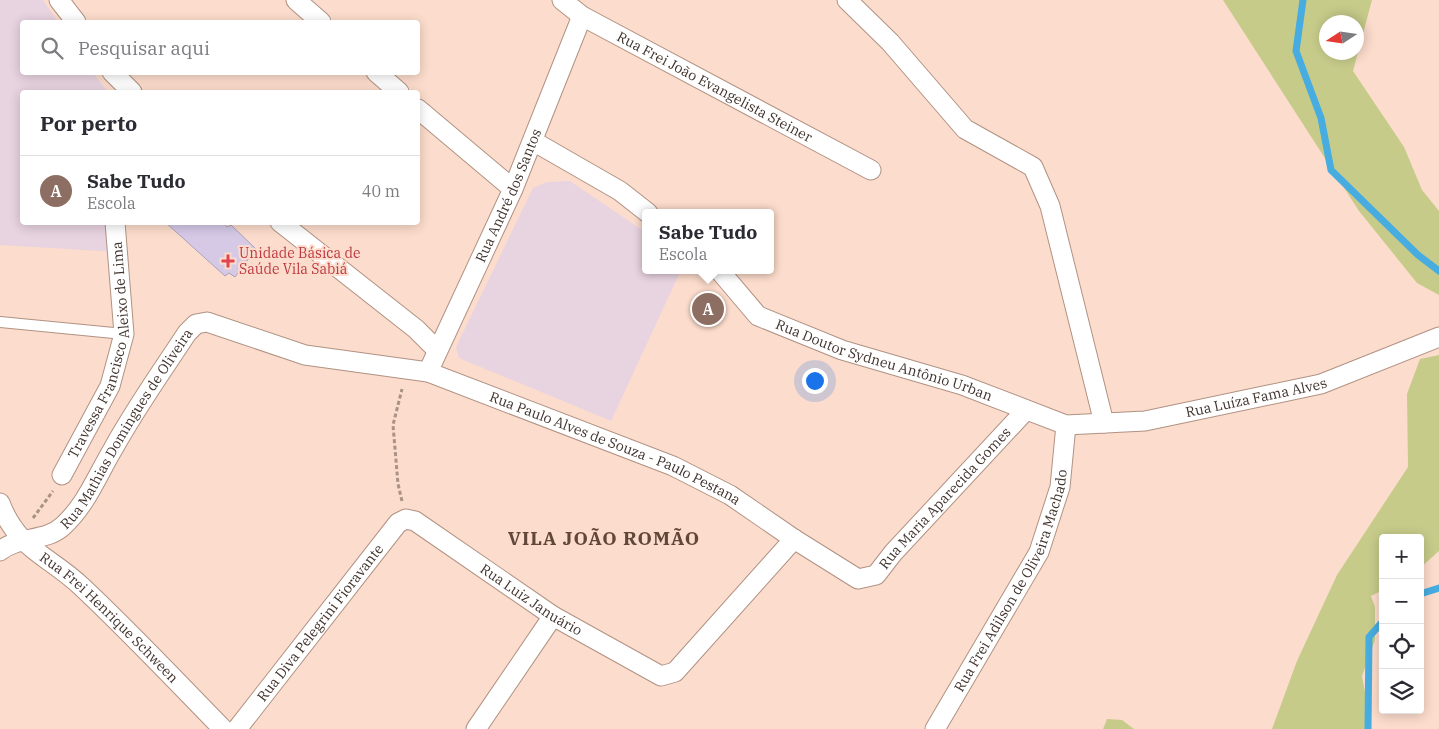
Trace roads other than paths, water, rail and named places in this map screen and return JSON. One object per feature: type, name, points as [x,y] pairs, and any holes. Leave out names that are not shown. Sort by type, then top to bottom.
[{"type":"street","points":[[60,0],[75,20]]},
{"type":"street","points":[[296,0],[319,20]]},
{"type":"street","name":"Rua Frei João Evangelista Steiner","points":[[562,0],[582,16],[871,170]]},
{"type":"street","points":[[847,0],[890,42],[966,129],[1033,167],[1050,206],[1104,423]]},
{"type":"street","name":"Rua André dos Santos","points":[[428,372],[513,190],[582,16]]},
{"type":"street","points":[[115,75],[130,90]]},
{"type":"street","points":[[379,75],[397,90]]},
{"type":"street","points":[[420,111],[513,190]]},
{"type":"street","points":[[533,141],[620,191],[643,209]]},
{"type":"street","name":"Travessa Francisco Aleixo de Lima","points":[[62,475],[110,386],[124,334],[115,225]]},
{"type":"street","points":[[284,225],[416,329],[437,350]]},
{"type":"street","name":"Rua Doutor Sydneu Antônio Urban","points":[[722,274],[758,316],[842,350],[962,385],[1066,425]]},
{"type":"street","name":"Rua Mathias Domingues de Oliveira","points":[[0,551],[13,538],[40,537],[62,528],[82,505],[113,448],[187,333],[196,324],[207,322],[220,325],[305,356],[428,372]]},
{"type":"street","name":"Rua Luíza Fama Alves","points":[[1066,425],[1145,421],[1321,384],[1439,337]]},
{"type":"street","name":"Rua Paulo Alves de Souza - Paulo Pestana","points":[[428,372],[673,466],[730,495],[794,540]]},
{"type":"street","name":"Rua Maria Aparecida Gomes","points":[[794,540],[858,579],[876,575],[893,553],[1026,410]]},
{"type":"street","name":"Rua Frei Adilson de Oliveira Machado","points":[[935,729],[1039,552],[1060,487],[1066,425]]},
{"type":"street","name":"Rua Frei Henrique Schween","points":[[0,503],[13,538],[80,584],[223,729]]},
{"type":"street","name":"Rua Luiz Januário","points":[[406,519],[415,521],[553,616],[661,676],[675,672],[794,540]]},
{"type":"street","name":"Rua Diva Pelegrini Fioravante","points":[[237,729],[398,523],[406,519]]},
{"type":"street","points":[[485,725],[553,616]]},
{"type":"lane","points":[[0,322],[124,334]]},
{"type":"waterway","points":[[1303,0],[1296,51],[1321,118],[1331,170],[1418,255],[1439,271]]},
{"type":"waterway","points":[[1424,593],[1439,588]]},
{"type":"waterway","points":[[1368,729],[1369,637],[1380,624]]},
{"type":"place","name":"Unidade Básica de Saúde Vila Sabiá","points":[[228,261]]},
{"type":"place","name":"Sabe Tudo","points":[[708,309]]},
{"type":"district","name":"VILA JOÃO ROMÃO","points":[[604,538]]}]
